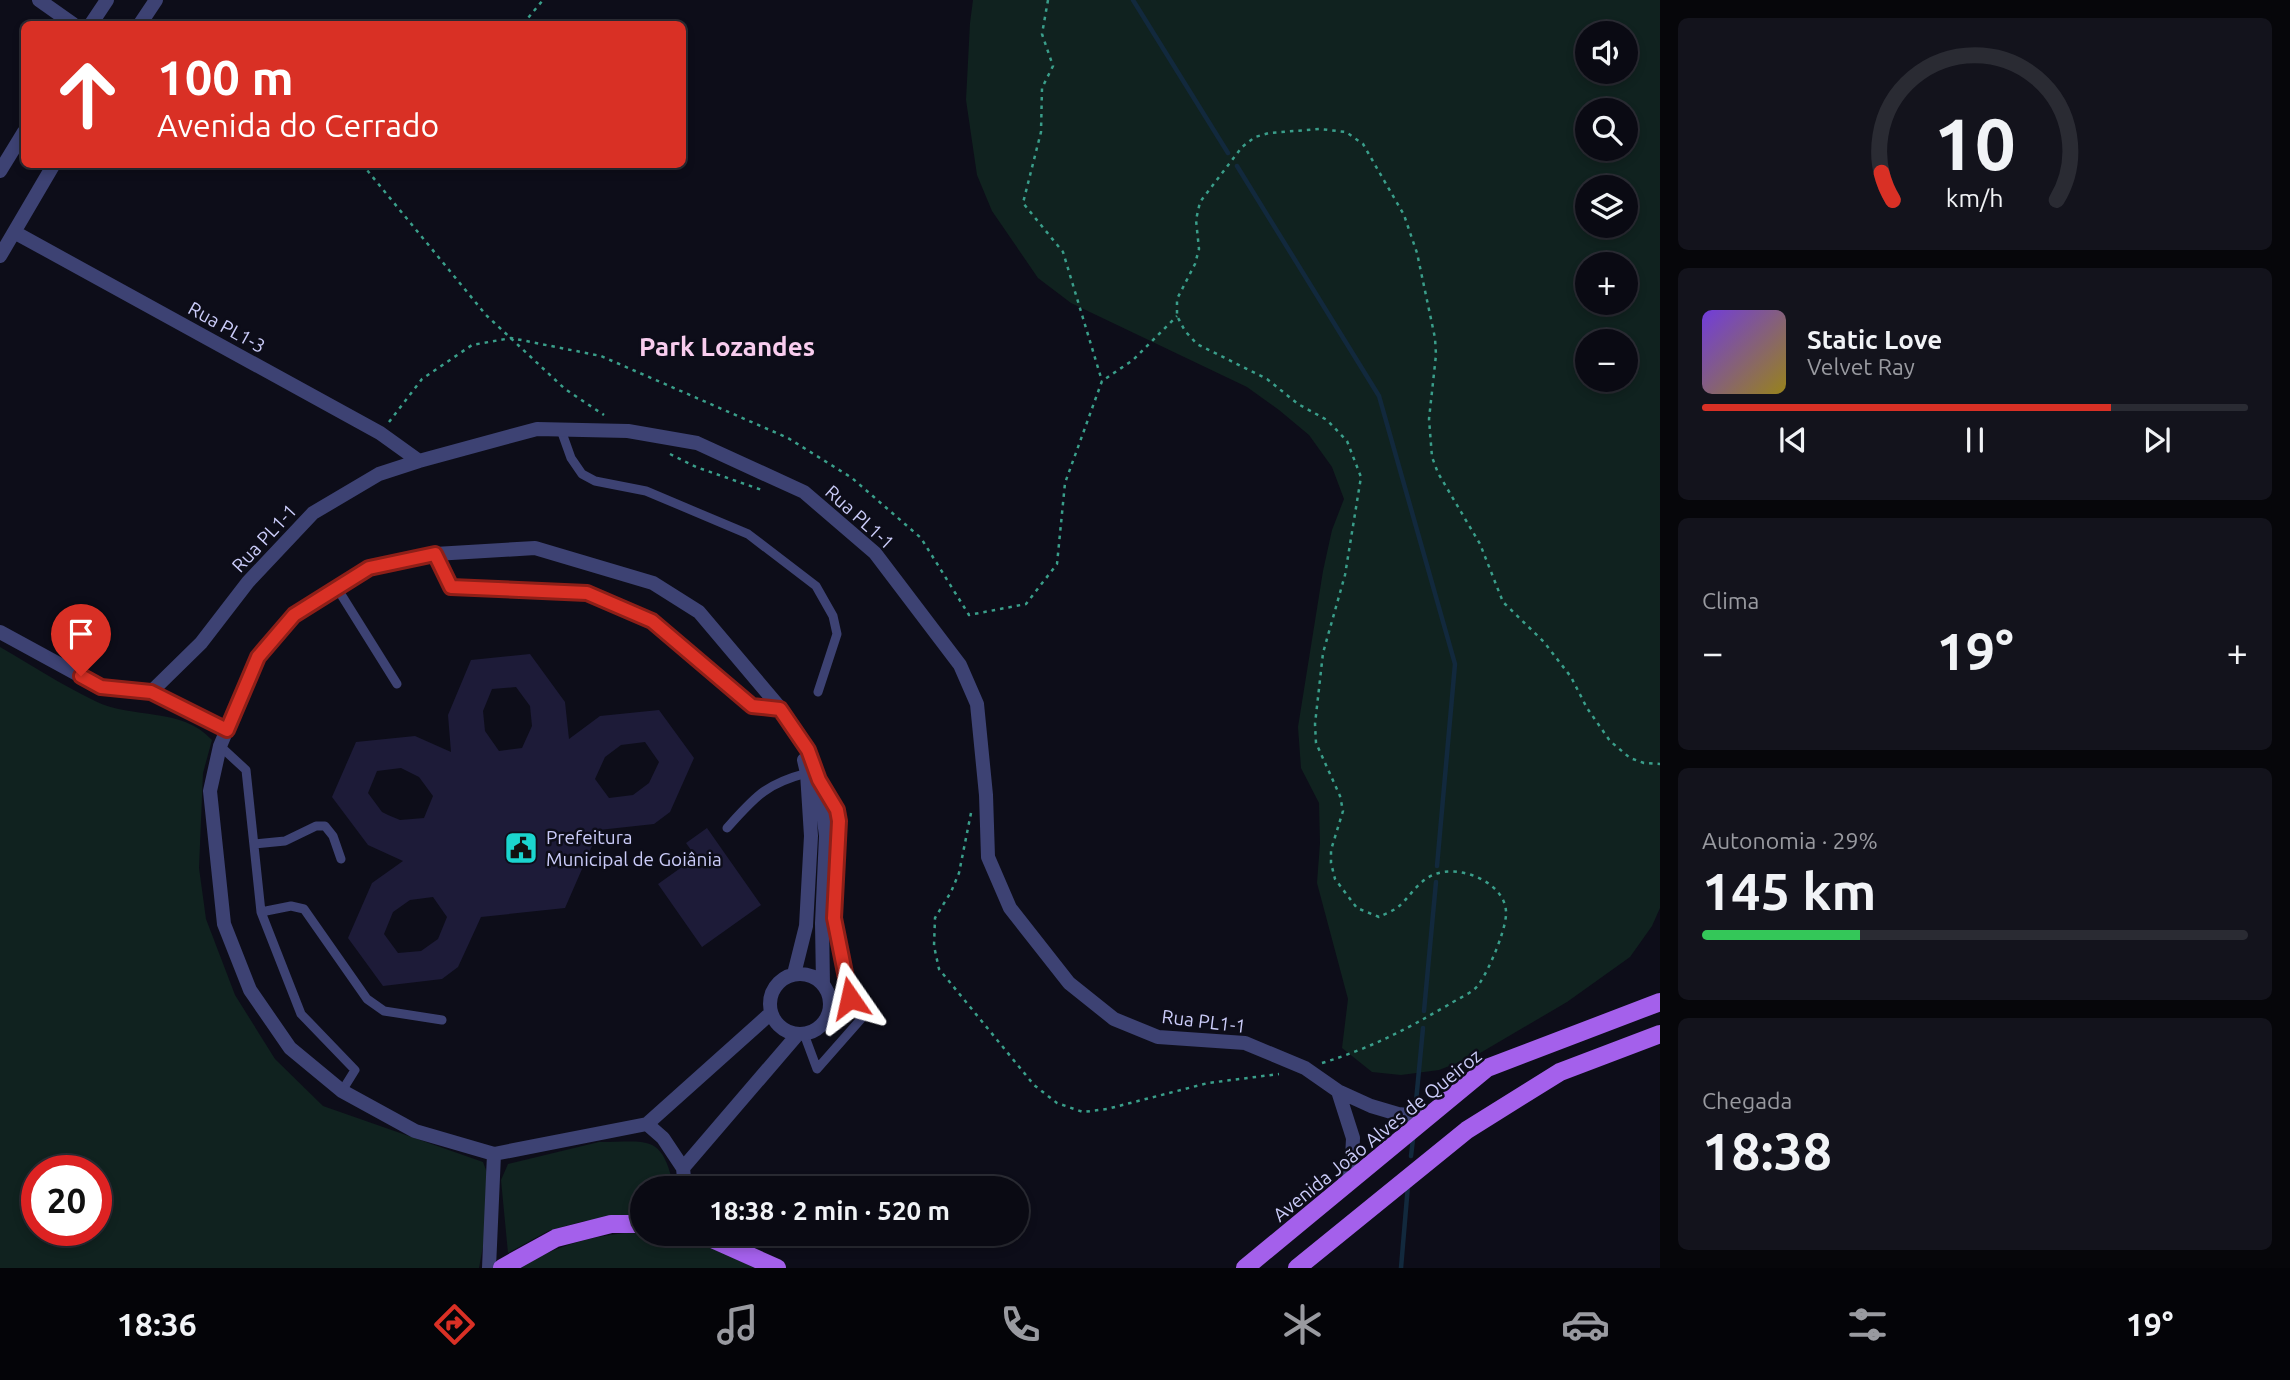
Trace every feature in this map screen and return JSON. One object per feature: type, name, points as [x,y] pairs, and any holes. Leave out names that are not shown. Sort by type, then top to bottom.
[{"type":"main road","name":"Avenida João Alves de Queiroz","points":[[1245,1268],[1487,1068],[1660,1002]]},
{"type":"main road","points":[[1297,1268],[1466,1130],[1560,1072],[1660,1034]]},
{"type":"main road","points":[[502,1268],[556,1238],[611,1224],[630,1224]]},
{"type":"main road","points":[[728,1246],[777,1268]]},
{"type":"street","points":[[39,0],[69,21]]},
{"type":"street","points":[[93,21],[107,0]]},
{"type":"street","points":[[142,21],[156,0]]},
{"type":"street","points":[[0,171],[21,137]]},
{"type":"street","points":[[0,256],[52,168]]},
{"type":"street","name":"Rua PL1-3","points":[[14,232],[380,433],[419,461]]},
{"type":"street","name":"Rua PL1-1","points":[[151,692],[201,643],[248,582],[313,513],[379,474],[537,429],[628,431],[697,443],[804,492],[875,552],[960,665],[977,704],[986,795],[988,857],[1010,908],[1069,983],[1114,1019],[1158,1037],[1245,1043],[1305,1068],[1338,1091],[1398,1114],[1427,1118]]},
{"type":"street","points":[[771,1013],[647,1124],[494,1154],[415,1131],[342,1091],[290,1048],[250,990],[224,924],[210,791],[220,746],[258,657],[294,615],[369,568],[435,554],[535,548],[653,583],[699,612],[780,709],[808,750],[826,836],[828,920],[823,984]]},
{"type":"street","points":[[0,632],[101,687],[151,692],[227,730]]},
{"type":"street","points":[[794,974],[806,926],[813,776]]},
{"type":"street","points":[[794,974],[815,977],[823,984],[829,993],[830,1004],[828,1015],[822,1024],[814,1031],[801,1034],[781,1028],[771,1013],[769,1002],[777,984],[794,974]]},
{"type":"street","points":[[682,1168],[801,1034]]},
{"type":"street","points":[[1338,1091],[1353,1138],[1352,1159],[1343,1187]]},
{"type":"street","points":[[647,1124],[663,1138],[682,1168],[683,1176]]},
{"type":"street","points":[[489,1268],[494,1154]]},
{"type":"lane","points":[[561,429],[571,458],[582,474],[595,481],[646,491],[748,534],[816,586],[833,616],[837,634],[818,692]]},
{"type":"lane","points":[[435,554],[451,587],[587,593],[652,621],[752,706],[780,709]]},
{"type":"lane","points":[[337,588],[397,684]]},
{"type":"lane","points":[[220,746],[246,770],[261,912],[301,1014],[355,1070],[342,1091]]},
{"type":"lane","points":[[727,828],[758,795],[789,778],[813,776]]},
{"type":"lane","points":[[254,844],[285,841],[316,826],[325,826],[334,836],[341,859]]},
{"type":"lane","points":[[261,912],[291,906],[304,909],[367,999],[384,1011],[442,1020]]},
{"type":"lane","points":[[801,1034],[817,1069],[861,1019],[850,998],[828,920],[806,926]]},
{"type":"path","points":[[526,21],[543,0]]},
{"type":"path","points":[[1048,0],[1042,34],[1052,66],[1042,88],[1041,132],[1023,202],[1063,253],[1102,381]]},
{"type":"path","points":[[972,802],[959,873],[935,918],[934,946],[939,969],[1034,1085],[1056,1103],[1083,1112],[1107,1109],[1208,1083],[1291,1073],[1364,1050],[1398,1034],[1478,987],[1492,963],[1506,915],[1503,898],[1482,879],[1468,872],[1451,870],[1433,875],[1418,885],[1397,908],[1379,917],[1357,908],[1335,879],[1331,850],[1343,811],[1340,796],[1316,743],[1315,724],[1322,653],[1345,575],[1362,477],[1347,440],[1327,420],[1298,404],[1267,379],[1197,344],[1185,331],[1177,316],[1177,299],[1195,264],[1199,249],[1196,220],[1200,202],[1242,147],[1255,137],[1269,133],[1320,129],[1346,132],[1363,144],[1404,215],[1417,253],[1435,338],[1436,355],[1429,419],[1432,457],[1438,473],[1480,544],[1503,601],[1544,642],[1571,677],[1587,708],[1610,741],[1630,758],[1644,763],[1660,764]]},
{"type":"path","points":[[365,168],[486,315],[565,389],[628,431]]},
{"type":"path","points":[[380,433],[422,379],[472,345],[511,338],[601,356],[789,438],[852,478],[921,538],[969,615],[1026,604],[1057,564],[1065,483],[1102,381],[1133,360],[1177,316]]},
{"type":"path","points":[[671,455],[696,467],[765,491]]},
{"type":"green space","points":[[973,0],[1660,0],[1660,908],[1652,926],[1630,957],[1567,1002],[1475,1056],[1439,1070],[1401,1075],[1372,1072],[1342,1048],[1348,999],[1317,883],[1319,803],[1301,768],[1298,727],[1323,571],[1332,530],[1344,499],[1332,467],[1309,435],[1247,387],[1071,303],[1038,278],[992,211],[977,175],[966,100]]},
{"type":"green space","points":[[0,647],[95,701],[110,707],[186,722],[200,729],[212,740],[203,773],[199,868],[206,919],[235,995],[275,1059],[323,1106],[483,1162],[489,1178],[479,1268],[0,1268]]},
{"type":"green space","points":[[630,1141],[651,1144],[658,1149],[671,1176],[630,1176],[630,1219],[584,1221],[548,1231],[508,1253],[501,1180],[508,1164],[599,1142]]},
{"type":"green space","points":[[626,1233],[630,1233],[630,1246],[705,1246],[754,1268],[517,1268],[570,1244]]},
{"type":"building","points":[[530,654],[565,702],[569,739],[600,716],[659,710],[694,758],[670,812],[654,824],[599,830],[565,908],[481,917],[458,967],[442,979],[383,986],[348,938],[372,883],[403,861],[368,845],[332,797],[356,742],[415,736],[451,752],[448,715],[471,660]],"holes":[[[516,687],[530,706],[532,726],[522,748],[499,751],[485,731],[483,711],[492,689]],[[645,742],[659,762],[649,783],[633,795],[609,798],[595,779],[605,757],[621,745]],[[401,768],[419,777],[433,796],[424,818],[400,820],[382,812],[368,793],[377,771]],[[433,897],[447,917],[438,939],[421,951],[398,953],[384,934],[393,912],[410,900]]]},
{"type":"building","points":[[707,828],[761,905],[702,947],[658,884],[696,857],[686,843]]},
{"type":"waterway","points":[[1133,0],[1228,153]]},
{"type":"waterway","points":[[1237,166],[1379,396],[1455,664],[1437,866]]},
{"type":"waterway","points":[[1424,1011],[1436,882]]},
{"type":"waterway","points":[[1415,1112],[1423,1028]]},
{"type":"waterway","points":[[1411,1156],[1413,1139]]},
{"type":"waterway","points":[[1401,1268],[1408,1185]]},
{"type":"place","name":"Prefeitura Municipal de Goiânia","points":[[521,848]]},
{"type":"district","name":"Park Lozandes","points":[[727,346]]},
{"type":"route","points":[[81,676],[101,687],[151,692],[227,730],[258,657],[294,615],[369,568],[435,554],[451,587],[587,593],[652,621],[752,706],[780,709],[808,750],[819,780],[837,810],[839,821],[834,918],[850,998]]}]
